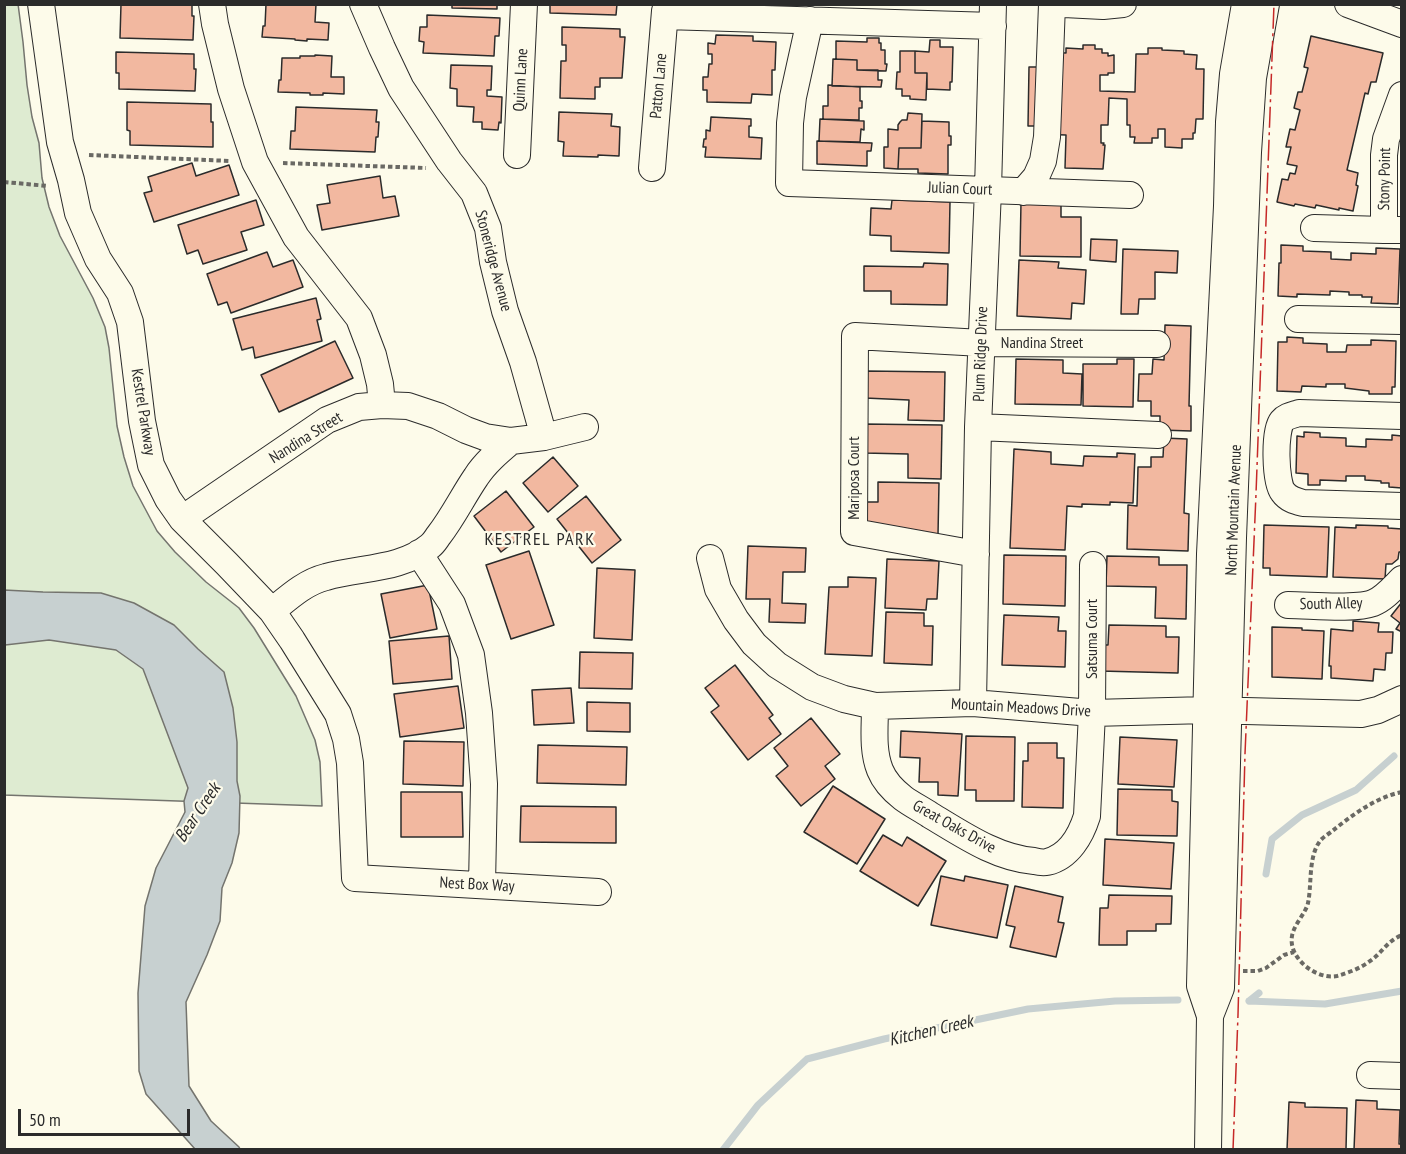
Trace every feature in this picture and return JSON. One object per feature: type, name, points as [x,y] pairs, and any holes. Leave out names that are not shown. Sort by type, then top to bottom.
[{"type":"street","name":"Kestrel Parkway","points":[[41,4],[60,142],[78,213],[98,259],[120,293],[130,322],[142,421],[152,465],[168,499],[182,519],[272,611],[338,714],[346,739],[351,784],[355,878]]},
{"type":"street","points":[[212,4],[231,89],[255,162],[296,237],[359,318],[374,355],[382,405]]},
{"type":"street","name":"Stoneridge Avenue","points":[[363,4],[402,88],[474,194],[488,228],[493,262],[505,311],[523,362],[544,436]]},
{"type":"street","name":"Quinn Lane","points":[[517,155],[524,4]]},
{"type":"street","points":[[1023,192],[1036,177],[1043,161],[1047,137],[1052,4]]},
{"type":"street","points":[[1064,4],[1103,6],[1123,4]]},
{"type":"street","name":"North Mountain Avenue","points":[[1218,710],[1210,554],[1229,122],[1233,74],[1245,4]]},
{"type":"street","name":"North Mountain Avenue","points":[[1208,1149],[1210,1016],[1200,986],[1218,710],[1233,538],[1248,152],[1254,78],[1266,4]]},
{"type":"street","points":[[1348,4],[1401,24]]},
{"type":"street","points":[[666,10],[810,20],[993,15]]},
{"type":"street","name":"Patton Lane","points":[[652,168],[666,10]]},
{"type":"street","name":"Plum Ridge Drive","points":[[973,703],[978,427],[993,15]]},
{"type":"street","name":"Julian Court","points":[[810,20],[793,97],[789,183],[1130,195]]},
{"type":"street","name":"Stony Point","points":[[1314,228],[1393,230],[1385,147],[1401,95]]},
{"type":"street","points":[[1298,319],[1401,321]]},
{"type":"street","name":"Nandina Street","points":[[855,336],[982,343],[1157,344]]},
{"type":"street","name":"Mariposa Court","points":[[855,336],[854,532],[976,554]]},
{"type":"street","name":"Nandina Street","points":[[182,519],[327,420],[358,407],[408,406],[438,416],[485,437],[511,441],[585,426]]},
{"type":"street","points":[[1401,416],[1299,413],[1287,416],[1281,422],[1278,432],[1277,476],[1281,490],[1290,499],[1303,503],[1401,506]]},
{"type":"street","points":[[978,427],[1158,435]]},
{"type":"street","points":[[272,611],[298,590],[323,577],[381,568],[419,553],[432,545],[477,476],[511,441]]},
{"type":"street","points":[[419,553],[452,604],[471,655],[479,713],[484,784],[482,885]]},
{"type":"street","name":"Mountain Meadows Drive","points":[[710,558],[718,589],[736,620],[754,644],[777,665],[812,687],[844,699],[875,706],[973,703],[1092,713],[1218,710],[1361,714],[1398,709]]},
{"type":"street","name":"Satsuma Court","points":[[1092,565],[1092,713]]},
{"type":"street","name":"South Alley","points":[[1288,605],[1352,606],[1373,603],[1390,592],[1401,579]]},
{"type":"street","name":"Great Oaks Drive","points":[[875,706],[875,753],[880,771],[890,786],[903,798],[969,839],[1004,855],[1045,862],[1058,858],[1068,850],[1082,831],[1088,816],[1092,713]]},
{"type":"street","name":"Nest Box Way","points":[[355,878],[598,892]]},
{"type":"street","points":[[1370,1075],[1401,1076]]},
{"type":"path","points":[[64,154],[455,169]]},
{"type":"path","points":[[4,182],[73,188]]},
{"type":"path","points":[[1401,792],[1373,803],[1343,822],[1320,841],[1312,860],[1308,906],[1300,917],[1292,937],[1294,952],[1305,965],[1317,974],[1335,976],[1371,961],[1393,939],[1401,935]]},
{"type":"path","points":[[1240,972],[1258,971],[1284,955],[1294,952]]},
{"type":"green space","points":[[18,4],[27,85],[39,143],[42,178],[49,207],[60,236],[93,298],[105,327],[117,426],[133,486],[157,531],[175,552],[206,582],[239,608],[296,696],[315,740],[320,762],[322,806],[4,795],[4,5]]},
{"type":"water","name":"Bear Creek","points":[[4,590],[101,593],[134,603],[174,625],[224,672],[233,708],[237,742],[237,781],[240,796],[239,833],[232,863],[222,888],[220,921],[186,1002],[189,1086],[211,1121],[240,1149],[195,1149],[146,1094],[139,1071],[138,993],[145,906],[156,868],[185,812],[184,801],[188,788],[143,669],[116,650],[49,640],[5,645]]},
{"type":"building","points":[[121,4],[192,4],[193,40],[120,38]]},
{"type":"building","points":[[266,4],[316,4],[315,22],[329,23],[328,40],[307,39],[307,41],[262,37]]},
{"type":"building","points":[[452,4],[497,4],[497,9],[452,8]]},
{"type":"building","points":[[550,4],[617,4],[616,15],[550,13]]},
{"type":"building","points":[[427,15],[500,18],[499,36],[495,36],[494,56],[423,53],[424,42],[419,41],[420,27],[427,27]]},
{"type":"building","points":[[562,27],[620,29],[620,37],[625,37],[622,78],[600,78],[600,87],[595,87],[595,99],[560,98],[561,61],[566,61],[566,45],[562,45]]},
{"type":"building","points":[[716,35],[753,36],[753,41],[776,42],[775,70],[772,70],[772,95],[752,94],[751,103],[707,102],[707,90],[703,90],[703,77],[708,77],[709,64],[712,64],[712,54],[708,54],[708,43],[715,44]]},
{"type":"building","points":[[1311,36],[1383,53],[1376,82],[1371,82],[1368,94],[1365,93],[1347,170],[1358,173],[1353,211],[1316,205],[1315,208],[1295,204],[1294,206],[1277,202],[1282,179],[1288,180],[1290,173],[1295,174],[1297,166],[1287,164],[1291,147],[1286,147],[1290,129],[1295,130],[1300,110],[1294,108],[1298,92],[1302,92],[1308,68],[1304,67]]},
{"type":"building","points":[[867,38],[879,38],[881,50],[885,50],[886,71],[857,70],[857,60],[836,59],[836,41],[867,42]]},
{"type":"building","points":[[930,40],[940,40],[940,47],[953,47],[950,90],[927,89],[927,73],[915,73],[915,51],[929,52]]},
{"type":"building","points":[[1083,45],[1095,45],[1095,49],[1102,49],[1102,53],[1108,53],[1108,56],[1114,55],[1114,73],[1100,75],[1100,91],[1135,92],[1136,54],[1148,54],[1148,48],[1184,51],[1184,54],[1197,55],[1196,69],[1204,69],[1203,119],[1196,119],[1193,139],[1182,139],[1182,148],[1165,147],[1165,129],[1158,129],[1158,138],[1152,138],[1152,143],[1134,143],[1135,137],[1130,137],[1130,125],[1127,125],[1127,99],[1109,98],[1108,125],[1101,125],[1101,143],[1105,145],[1103,169],[1065,168],[1066,135],[1038,134],[1038,126],[1028,126],[1029,67],[1039,67],[1040,52],[1066,53],[1066,48],[1083,49]]},
{"type":"building","points":[[900,51],[915,51],[915,73],[927,73],[926,100],[910,99],[910,96],[902,96],[902,89],[896,89],[897,72],[900,72]]},
{"type":"building","points":[[116,52],[194,54],[195,91],[119,89]]},
{"type":"building","points":[[332,56],[331,77],[344,77],[344,94],[310,95],[310,93],[278,92],[282,58]]},
{"type":"building","points":[[833,59],[857,60],[857,70],[878,70],[878,80],[882,80],[881,87],[832,86]]},
{"type":"building","points":[[451,65],[492,66],[491,90],[487,90],[487,96],[502,97],[501,123],[499,122],[498,130],[482,129],[482,122],[473,122],[474,107],[457,106],[457,89],[450,88]]},
{"type":"building","points":[[828,85],[860,87],[862,108],[859,108],[859,120],[823,119],[823,106],[828,106]]},
{"type":"building","points":[[127,102],[211,104],[213,147],[130,145],[130,131],[127,130]]},
{"type":"building","points":[[296,107],[377,110],[376,122],[379,122],[375,152],[290,149],[291,131],[295,131]]},
{"type":"building","points":[[559,112],[612,114],[611,126],[620,127],[619,156],[563,156],[564,142],[558,141]]},
{"type":"building","points":[[908,113],[922,114],[921,148],[899,148],[898,169],[884,168],[884,147],[888,147],[888,129],[898,130],[900,122],[907,120]]},
{"type":"building","points":[[711,117],[751,119],[749,137],[762,138],[761,159],[705,157],[704,139],[706,139],[706,130],[710,131]]},
{"type":"building","points":[[820,119],[864,121],[860,142],[819,141]]},
{"type":"building","points":[[922,121],[949,122],[951,145],[948,145],[948,174],[918,173],[918,169],[898,169],[899,148],[921,148]]},
{"type":"building","points":[[817,141],[872,143],[871,151],[867,151],[867,166],[817,164]]},
{"type":"building","points":[[192,163],[196,176],[229,165],[239,195],[154,222],[144,193],[152,191],[148,177]]},
{"type":"building","points":[[380,176],[383,198],[395,196],[399,216],[322,230],[317,205],[330,203],[327,185]]},
{"type":"building","points":[[256,200],[264,225],[241,232],[247,250],[203,264],[198,250],[187,254],[178,225]]},
{"type":"building","points":[[892,200],[950,202],[949,253],[891,251],[891,236],[870,235],[871,208],[891,209]]},
{"type":"building","points":[[1021,202],[1061,202],[1061,217],[1081,217],[1081,257],[1020,256]]},
{"type":"building","points":[[1091,239],[1117,240],[1116,262],[1090,260]]},
{"type":"building","points":[[1281,245],[1303,246],[1303,251],[1331,252],[1331,259],[1351,260],[1351,253],[1376,254],[1376,248],[1400,249],[1398,304],[1371,303],[1372,297],[1349,295],[1349,292],[1330,291],[1330,295],[1297,294],[1297,297],[1278,296]]},
{"type":"building","points":[[1123,249],[1178,251],[1177,273],[1155,272],[1155,299],[1139,299],[1138,314],[1121,314]]},
{"type":"building","points":[[267,252],[273,267],[293,260],[303,287],[231,313],[227,302],[218,305],[207,274]]},
{"type":"building","points":[[1019,260],[1059,262],[1058,268],[1086,270],[1084,304],[1072,303],[1071,319],[1017,316]]},
{"type":"building","points":[[924,263],[948,264],[947,305],[891,304],[891,291],[864,291],[864,266],[923,267]]},
{"type":"building","points":[[316,298],[321,319],[317,320],[322,341],[255,358],[253,347],[242,350],[233,319]]},
{"type":"building","points":[[1165,325],[1191,326],[1189,406],[1191,406],[1191,431],[1160,430],[1160,416],[1151,416],[1151,401],[1138,401],[1139,374],[1152,374],[1153,359],[1164,360]]},
{"type":"building","points":[[1287,337],[1303,338],[1303,343],[1327,344],[1327,352],[1346,352],[1347,345],[1371,345],[1371,340],[1396,341],[1395,387],[1392,387],[1392,394],[1369,394],[1369,391],[1345,388],[1345,384],[1326,384],[1326,387],[1302,386],[1301,392],[1277,391],[1278,342],[1287,342]]},
{"type":"building","points":[[335,341],[353,378],[279,412],[261,375]]},
{"type":"building","points":[[1016,359],[1063,360],[1063,373],[1082,374],[1081,405],[1015,404]]},
{"type":"building","points":[[1117,359],[1134,359],[1133,407],[1083,406],[1083,364],[1117,364]]},
{"type":"building","points":[[866,371],[945,372],[944,421],[908,420],[909,400],[865,398]]},
{"type":"building","points":[[864,424],[942,425],[941,479],[908,478],[908,454],[864,453]]},
{"type":"building","points":[[1304,432],[1320,433],[1320,437],[1346,438],[1346,446],[1366,447],[1366,439],[1392,440],[1392,435],[1402,436],[1402,488],[1389,487],[1389,483],[1381,483],[1381,481],[1365,480],[1365,476],[1346,476],[1346,481],[1320,480],[1320,485],[1308,485],[1308,474],[1296,473],[1297,436],[1304,437]]},
{"type":"building","points":[[1164,438],[1187,439],[1184,513],[1189,514],[1188,551],[1127,549],[1128,505],[1137,506],[1138,467],[1151,467],[1151,457],[1163,457]]},
{"type":"building","points":[[1014,449],[1051,452],[1051,464],[1083,466],[1084,456],[1117,457],[1117,453],[1135,454],[1133,503],[1110,502],[1110,505],[1067,506],[1065,550],[1010,548]]},
{"type":"building","points":[[553,457],[578,486],[548,512],[523,483]]},
{"type":"building","points":[[878,482],[939,483],[938,535],[866,533],[867,502],[878,502]]},
{"type":"building","points":[[506,491],[534,527],[501,552],[474,516]]},
{"type":"building","points":[[586,496],[621,540],[592,563],[557,519]]},
{"type":"building","points":[[1264,525],[1329,527],[1327,577],[1270,575],[1270,568],[1263,568]]},
{"type":"building","points":[[1356,525],[1402,529],[1402,552],[1399,552],[1398,559],[1392,564],[1386,564],[1385,579],[1333,577],[1335,527],[1356,528]]},
{"type":"building","points":[[748,546],[806,548],[805,572],[783,572],[782,603],[806,604],[805,623],[769,622],[770,599],[746,599]]},
{"type":"building","points":[[529,551],[554,625],[511,639],[486,565]]},
{"type":"building","points":[[1004,555],[1066,556],[1065,606],[1003,604]]},
{"type":"building","points":[[1107,556],[1159,557],[1159,565],[1187,565],[1186,619],[1155,618],[1156,587],[1106,586]]},
{"type":"building","points":[[887,559],[939,561],[937,599],[927,599],[926,610],[885,608]]},
{"type":"building","points":[[597,568],[635,570],[632,640],[594,638]]},
{"type":"building","points":[[848,577],[876,578],[872,656],[825,654],[829,587],[848,587]]},
{"type":"building","points":[[428,585],[437,629],[390,638],[381,594]]},
{"type":"building","points":[[1402,602],[1402,632],[1396,629],[1400,623],[1391,616]]},
{"type":"building","points":[[886,612],[924,613],[924,626],[933,626],[932,665],[884,663]]},
{"type":"building","points":[[1004,615],[1059,617],[1058,631],[1066,631],[1065,667],[1002,665]]},
{"type":"building","points":[[1353,621],[1379,623],[1378,632],[1393,632],[1392,653],[1386,653],[1385,670],[1374,669],[1373,681],[1331,678],[1331,666],[1329,666],[1331,629],[1353,631]]},
{"type":"building","points":[[1109,625],[1166,626],[1166,637],[1179,637],[1178,673],[1100,671],[1101,645],[1108,645]]},
{"type":"building","points":[[1272,627],[1324,631],[1322,679],[1272,677]]},
{"type":"building","points":[[449,636],[452,679],[393,684],[389,641]]},
{"type":"building","points":[[580,652],[633,653],[632,689],[579,688]]},
{"type":"building","points":[[735,665],[773,715],[769,718],[781,734],[748,760],[711,712],[719,706],[705,688]]},
{"type":"building","points":[[458,686],[464,728],[400,737],[394,694]]},
{"type":"building","points":[[571,688],[574,723],[534,725],[532,690]]},
{"type":"building","points":[[587,702],[630,703],[630,732],[587,731]]},
{"type":"building","points":[[811,718],[840,754],[825,766],[835,779],[801,806],[776,776],[788,766],[774,748]]},
{"type":"building","points":[[901,731],[962,734],[958,796],[938,795],[938,782],[919,782],[920,758],[900,757]]},
{"type":"building","points":[[966,736],[1015,737],[1014,801],[976,801],[976,790],[965,790]]},
{"type":"building","points":[[1120,737],[1177,740],[1174,787],[1118,784]]},
{"type":"building","points":[[404,741],[464,742],[463,786],[403,784]]},
{"type":"building","points":[[1028,743],[1057,743],[1057,758],[1064,758],[1063,808],[1022,807],[1023,761],[1028,761]]},
{"type":"building","points":[[538,745],[627,747],[626,785],[537,783]]},
{"type":"building","points":[[833,786],[885,819],[857,864],[804,832]]},
{"type":"building","points":[[1118,789],[1172,790],[1172,801],[1178,802],[1177,836],[1117,835]]},
{"type":"building","points":[[401,792],[462,792],[463,837],[401,837]]},
{"type":"building","points":[[521,806],[616,807],[616,843],[520,842]]},
{"type":"building","points":[[883,835],[902,846],[907,837],[946,861],[918,906],[860,871]]},
{"type":"building","points":[[1105,839],[1174,843],[1171,889],[1103,885]]},
{"type":"building","points":[[941,876],[964,881],[965,876],[1008,885],[997,938],[931,925]]},
{"type":"building","points":[[1015,886],[1063,897],[1058,922],[1064,923],[1056,957],[1010,947],[1015,927],[1006,925]]},
{"type":"building","points":[[1109,895],[1172,896],[1171,924],[1156,924],[1156,931],[1127,931],[1127,945],[1099,945],[1100,908],[1108,908]]},
{"type":"building","points":[[1356,1100],[1377,1101],[1377,1109],[1400,1110],[1399,1144],[1402,1144],[1402,1150],[1354,1150]]},
{"type":"building","points":[[1289,1102],[1305,1103],[1305,1107],[1347,1108],[1346,1149],[1287,1150]]},
{"type":"waterway","points":[[1266,874],[1272,839],[1302,815],[1356,790],[1394,756]]},
{"type":"waterway","name":"Kitchen Creek","points":[[1249,1001],[1325,1004],[1402,991]]},
{"type":"waterway","points":[[1249,1001],[1259,993]]},
{"type":"waterway","name":"Kitchen Creek","points":[[723,1150],[758,1105],[807,1059],[884,1039],[1028,1009],[1115,1001],[1178,1000]]},
{"type":"power","points":[[1233,1150],[1245,754],[1274,4]]},
{"type":"district","name":"KESTREL PARK","points":[[540,540]]}]
